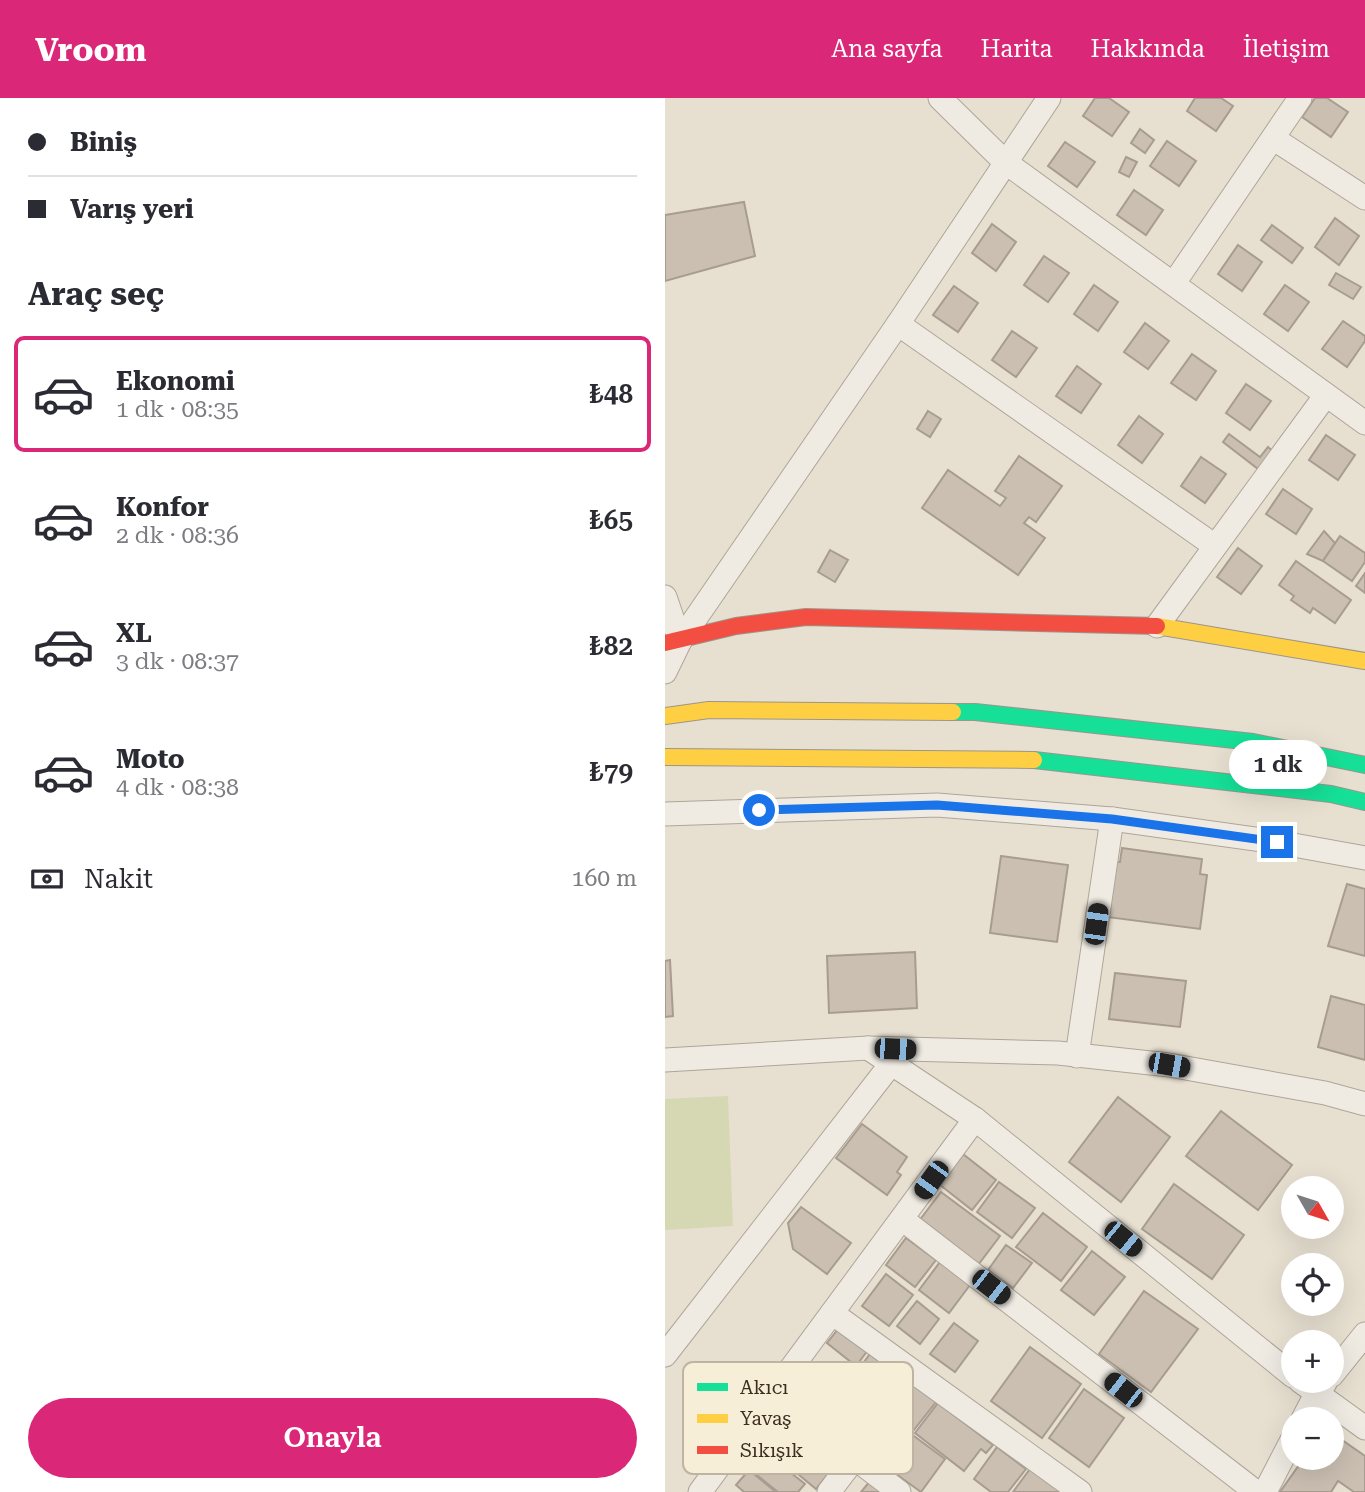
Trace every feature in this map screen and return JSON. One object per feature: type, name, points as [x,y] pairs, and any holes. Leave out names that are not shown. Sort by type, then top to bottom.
[{"type":"main road","points":[[673,642],[736,626],[806,617],[1157,626],[1364,659]]},
{"type":"main road","points":[[665,716],[709,709],[975,712],[1253,742],[1365,765]]},
{"type":"main road","points":[[665,757],[1019,758],[1331,794],[1365,802]]},
{"type":"street","points":[[940,98],[1005,162],[1365,424]]},
{"type":"street","points":[[665,672],[673,642],[898,324],[1049,98]]},
{"type":"street","points":[[1174,283],[1300,98]]},
{"type":"street","points":[[1274,139],[1365,198]]},
{"type":"street","points":[[898,324],[1215,546]]},
{"type":"street","points":[[1157,626],[1326,395]]},
{"type":"street","points":[[665,597],[673,642]]},
{"type":"street","points":[[665,814],[937,805],[1112,819],[1277,842],[1365,858]]},
{"type":"street","points":[[1077,1055],[1112,819]]},
{"type":"street","points":[[868,1048],[975,1119],[1281,1366]]},
{"type":"street","points":[[665,1060],[868,1048],[1077,1055],[1169,1065],[1325,1093],[1365,1104]]},
{"type":"street","points":[[665,1355],[891,1064]]},
{"type":"street","points":[[796,1362],[975,1119]]},
{"type":"street","points":[[902,1219],[1257,1492]]},
{"type":"street","points":[[832,1313],[900,1362]]},
{"type":"street","points":[[1344,1360],[1365,1335]]},
{"type":"street","points":[[913,1371],[1080,1492]]},
{"type":"street","points":[[1323,1393],[1365,1428]]},
{"type":"street","points":[[1265,1492],[1281,1461]]},
{"type":"street","points":[[700,1492],[713,1474]]},
{"type":"street","points":[[829,1492],[843,1474]]},
{"type":"street","points":[[874,1474],[899,1492]]},
{"type":"green space","points":[[728,1096],[733,1226],[665,1230],[665,1099]]},
{"type":"building","points":[[1095,98],[1109,98],[1129,112],[1112,136],[1083,116]]},
{"type":"building","points":[[1195,98],[1221,98],[1233,106],[1216,131],[1187,111]]},
{"type":"building","points":[[1315,98],[1327,98],[1348,112],[1331,137],[1302,117]]},
{"type":"building","points":[[1140,129],[1154,140],[1145,153],[1131,143]]},
{"type":"building","points":[[1167,141],[1196,161],[1179,186],[1150,166]]},
{"type":"building","points":[[1065,142],[1095,162],[1077,187],[1048,166]]},
{"type":"building","points":[[1126,157],[1137,162],[1129,177],[1119,172]]},
{"type":"building","points":[[1134,190],[1163,210],[1146,235],[1117,215]]},
{"type":"building","points":[[744,202],[755,256],[665,281],[665,215]]},
{"type":"building","points":[[1335,218],[1359,236],[1339,265],[1315,247]]},
{"type":"building","points":[[992,224],[1016,242],[996,271],[972,253]]},
{"type":"building","points":[[1272,225],[1303,248],[1292,263],[1261,240]]},
{"type":"building","points":[[1238,245],[1262,262],[1242,291],[1218,274]]},
{"type":"building","points":[[1044,256],[1069,273],[1048,302],[1024,285]]},
{"type":"building","points":[[1336,273],[1361,287],[1353,299],[1329,285]]},
{"type":"building","points":[[1094,285],[1118,302],[1098,331],[1074,314]]},
{"type":"building","points":[[1285,285],[1309,302],[1288,331],[1264,314]]},
{"type":"building","points":[[954,286],[978,303],[958,332],[933,315]]},
{"type":"building","points":[[1343,321],[1365,336],[1365,341],[1347,367],[1322,349]]},
{"type":"building","points":[[1145,323],[1169,341],[1148,369],[1124,352]]},
{"type":"building","points":[[1012,331],[1037,348],[1016,377],[992,360]]},
{"type":"building","points":[[1192,354],[1216,371],[1196,400],[1171,383]]},
{"type":"building","points":[[1077,366],[1101,384],[1081,413],[1056,396]]},
{"type":"building","points":[[1246,384],[1271,401],[1250,430],[1226,413]]},
{"type":"building","points":[[928,411],[941,419],[930,437],[917,429]]},
{"type":"building","points":[[1139,416],[1163,434],[1142,463],[1118,445]]},
{"type":"building","points":[[1229,434],[1260,457],[1268,447],[1276,454],[1262,472],[1223,442]]},
{"type":"building","points":[[1326,435],[1355,455],[1338,480],[1309,460]]},
{"type":"building","points":[[1019,456],[1062,486],[1036,522],[1029,517],[1024,523],[1045,538],[1018,575],[922,508],[948,470],[1000,506],[1006,498],[995,491]]},
{"type":"building","points":[[1201,457],[1226,474],[1205,503],[1181,486]]},
{"type":"building","points":[[1283,489],[1312,509],[1296,534],[1266,514]]},
{"type":"building","points":[[1324,531],[1335,543],[1323,561],[1307,554]]},
{"type":"building","points":[[1340,536],[1365,553],[1365,562],[1352,581],[1323,561]]},
{"type":"building","points":[[1238,548],[1262,566],[1241,594],[1217,577]]},
{"type":"building","points":[[830,550],[848,560],[835,582],[818,572]]},
{"type":"building","points":[[1296,561],[1351,600],[1335,623],[1313,608],[1310,613],[1291,600],[1294,596],[1279,585]]},
{"type":"building","points":[[1365,573],[1365,593],[1356,586]]},
{"type":"building","points":[[1122,848],[1202,859],[1200,874],[1207,875],[1200,929],[1107,917],[1115,862],[1120,862]]},
{"type":"building","points":[[1001,856],[1068,865],[1057,942],[990,933]]},
{"type":"building","points":[[1347,884],[1365,889],[1365,956],[1328,946]]},
{"type":"building","points":[[915,952],[917,1008],[829,1013],[827,956]]},
{"type":"building","points":[[670,960],[673,1016],[665,1017],[665,961]]},
{"type":"building","points":[[1115,973],[1186,981],[1180,1027],[1109,1019]]},
{"type":"building","points":[[1331,996],[1365,1005],[1365,1060],[1318,1047]]},
{"type":"building","points":[[1118,1097],[1170,1137],[1121,1202],[1069,1162]]},
{"type":"building","points":[[1221,1111],[1292,1165],[1281,1176],[1258,1210],[1186,1156]]},
{"type":"building","points":[[862,1124],[907,1157],[897,1172],[901,1175],[887,1195],[836,1158]]},
{"type":"building","points":[[963,1154],[996,1180],[972,1210],[935,1181]]},
{"type":"building","points":[[999,1182],[1035,1208],[1012,1238],[977,1212]]},
{"type":"building","points":[[1174,1184],[1244,1235],[1212,1279],[1142,1229]]},
{"type":"building","points":[[941,1192],[1000,1236],[978,1265],[919,1221]]},
{"type":"building","points":[[801,1207],[851,1243],[827,1274],[793,1249],[788,1223]]},
{"type":"building","points":[[1043,1213],[1087,1247],[1061,1281],[1016,1247]]},
{"type":"building","points":[[906,1238],[936,1260],[915,1287],[886,1265]]},
{"type":"building","points":[[1006,1245],[1032,1263],[1013,1288],[988,1270]]},
{"type":"building","points":[[1092,1251],[1125,1277],[1094,1315],[1061,1290]]},
{"type":"building","points":[[940,1262],[970,1285],[949,1313],[919,1290]]},
{"type":"building","points":[[886,1274],[913,1295],[889,1326],[862,1306]]},
{"type":"building","points":[[1144,1291],[1198,1329],[1151,1392],[1099,1354]]},
{"type":"building","points":[[917,1301],[939,1319],[920,1344],[897,1326]]},
{"type":"building","points":[[954,1323],[978,1341],[955,1372],[930,1354]]},
{"type":"building","points":[[839,1328],[868,1350],[859,1362],[851,1362],[827,1343]]},
{"type":"building","points":[[1030,1347],[1081,1384],[1042,1438],[991,1401]]},
{"type":"building","points":[[872,1351],[887,1362],[864,1362]]},
{"type":"building","points":[[913,1384],[936,1402],[913,1431]]},
{"type":"building","points":[[1084,1389],[1124,1418],[1089,1467],[1049,1438]]},
{"type":"building","points":[[938,1403],[993,1445],[986,1453],[981,1449],[964,1471],[915,1433]]},
{"type":"building","points":[[913,1435],[945,1459],[921,1492],[896,1474],[913,1474]]},
{"type":"building","points":[[1344,1441],[1365,1456],[1365,1492],[1354,1492],[1338,1481],[1331,1492],[1280,1492],[1296,1470],[1344,1470]]},
{"type":"building","points":[[997,1447],[1026,1469],[1008,1492],[991,1492],[974,1479]]},
{"type":"building","points":[[1030,1469],[1061,1492],[1013,1492]]},
{"type":"building","points":[[746,1474],[754,1474],[776,1492],[744,1492],[736,1485]]},
{"type":"building","points":[[755,1474],[792,1474],[805,1484],[798,1492],[778,1492]]},
{"type":"building","points":[[798,1474],[828,1474],[816,1489]]},
{"type":"building","points":[[870,1481],[884,1492],[861,1492]]},
{"type":"traffic: fast","points":[[953,712],[975,712],[1253,742],[1365,765]]},
{"type":"traffic: fast","points":[[1034,760],[1331,794],[1365,802]]},
{"type":"traffic: slow","points":[[1157,626],[1365,661]]},
{"type":"traffic: slow","points":[[665,716],[709,710],[953,712]]},
{"type":"traffic: slow","points":[[665,757],[1034,760]]},
{"type":"traffic: jam","points":[[665,643],[736,626],[806,617],[1157,626]]},
{"type":"route","points":[[759,810],[937,805],[1112,819],[1277,842]]}]
